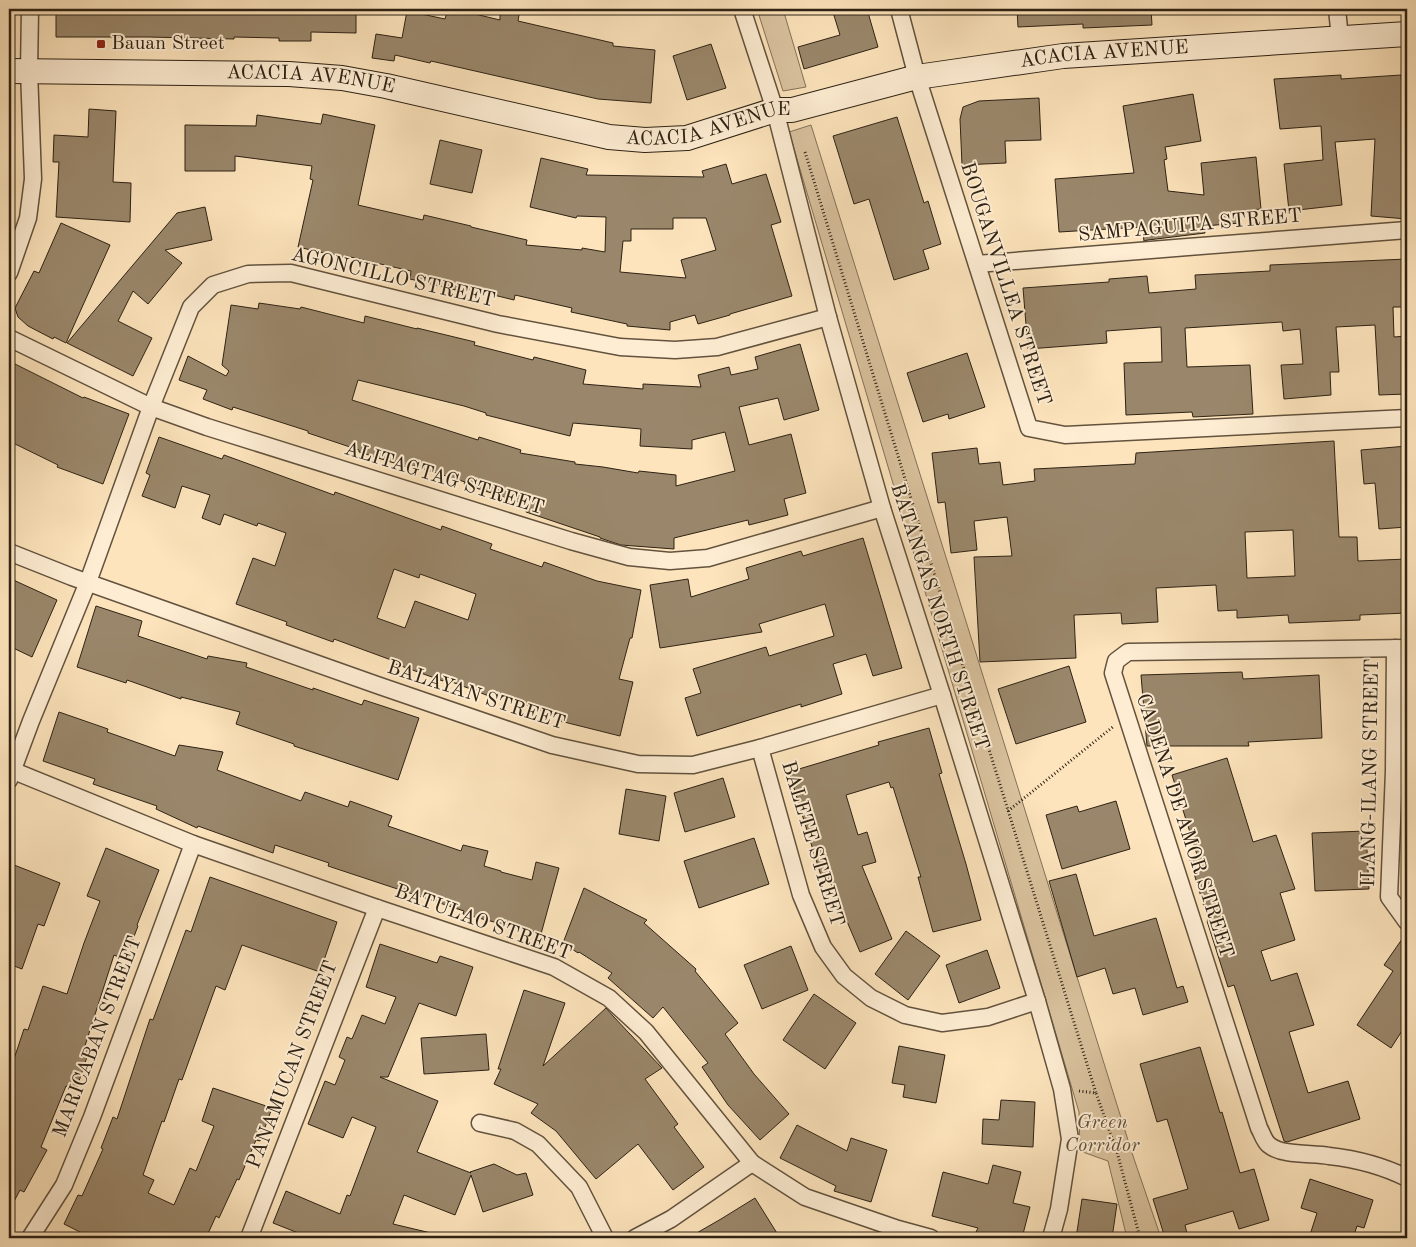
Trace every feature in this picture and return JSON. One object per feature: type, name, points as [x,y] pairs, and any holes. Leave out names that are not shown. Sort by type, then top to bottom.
[{"type":"street","points":[[9,273],[28,218],[33,179],[19,71],[30,9]]},
{"type":"street","name":"BATANGAS NORTH STREET","points":[[742,9],[775,110],[828,317],[882,508],[1037,1001],[1062,1089],[1070,1139],[1060,1209],[1051,1238]]},
{"type":"street","name":"BOUGANVILLEA STREET","points":[[900,9],[917,77],[1028,428],[1065,435],[1407,418]]},
{"type":"street","points":[[1337,9],[1340,38]]},
{"type":"street","name":"ACACIA AVENUE","points":[[19,71],[289,74],[342,78],[609,137],[645,140],[687,138],[775,110],[792,110],[917,77],[980,67],[1063,56],[1407,34]]},
{"type":"street","name":"SAMPAGUITA STREET","points":[[977,264],[1407,230]]},
{"type":"street","name":"AGONCILLO STREET","points":[[10,773],[88,582],[150,407],[191,307],[213,285],[248,274],[291,273],[498,324],[620,347],[675,350],[717,347],[828,317]]},
{"type":"street","name":"ALITAGTAG STREET","points":[[9,338],[150,407],[217,430],[515,523],[629,556],[670,560],[708,558],[882,508]]},
{"type":"street","name":"BALAYAN STREET","points":[[9,552],[72,578],[552,745],[638,764],[693,765],[760,748],[942,695]]},
{"type":"street","name":"CADENA DE AMOR STREET","points":[[1401,648],[1128,652],[1116,661],[1113,673],[1259,1128],[1268,1144],[1282,1152],[1351,1159],[1392,1170],[1407,1178]]},
{"type":"street","name":"ILANG-ILANG STREET","points":[[1401,648],[1389,897],[1407,922]]},
{"type":"street","name":"BALETE STREET","points":[[760,748],[801,895],[823,947],[844,976],[870,998],[905,1014],[942,1023],[988,1017],[1037,1001]]},
{"type":"street","name":"BATULAO STREET","points":[[10,773],[193,844],[554,967],[609,998],[646,1032],[752,1163],[804,1198],[897,1234],[931,1238]]},
{"type":"street","name":"MARICABAN STREET","points":[[30,1238],[64,1185],[85,1134],[193,844]]},
{"type":"street","name":"PANAMUCAN STREET","points":[[249,1238],[377,908]]},
{"type":"street","points":[[480,1123],[515,1131],[538,1144],[579,1187],[605,1238]]},
{"type":"street","points":[[635,1238],[671,1219],[752,1163]]},
{"type":"path","points":[[804,147],[1008,811],[1096,1092],[1118,1152],[1140,1238]]},
{"type":"path","points":[[1008,811],[1126,716]]},
{"type":"path","points":[[1062,1089],[1096,1092]]},
{"type":"green space","points":[[757,9],[783,9],[806,87],[783,91]]},
{"type":"green space","name":"Green Corridor","points":[[811,125],[1132,1153],[1161,1238],[1127,1238],[1108,1161],[1080,1151],[1079,1112],[789,132]]},
{"type":"building","points":[[56,9],[356,9],[356,33],[311,32],[311,41],[279,41],[279,38],[234,37],[234,39],[56,37]]},
{"type":"building","points":[[448,9],[500,20],[500,9],[520,9],[518,21],[613,43],[613,46],[655,50],[651,103],[598,99],[431,61],[430,63],[395,55],[394,61],[372,58],[376,34],[402,38],[407,11],[445,19]]},
{"type":"building","points":[[832,9],[867,9],[878,47],[804,69],[798,47],[840,35]]},
{"type":"building","points":[[1017,9],[1151,9],[1152,25],[1083,28],[1083,24],[1018,27]]},
{"type":"building","points":[[711,44],[726,88],[687,100],[673,56]]},
{"type":"building","points":[[1341,75],[1341,79],[1401,75],[1407,161],[1407,219],[1371,216],[1375,139],[1335,142],[1342,205],[1289,211],[1284,164],[1323,160],[1321,126],[1280,129],[1274,79]]},
{"type":"building","points":[[1193,94],[1201,141],[1165,147],[1167,159],[1164,160],[1168,191],[1204,195],[1201,163],[1256,157],[1261,209],[1239,211],[1240,223],[1204,226],[1205,233],[1144,241],[1142,227],[1059,232],[1055,179],[1134,173],[1123,106]]},
{"type":"building","points":[[1039,98],[1041,140],[1005,141],[1006,163],[962,165],[960,119],[963,107],[979,101]]},
{"type":"building","points":[[89,109],[116,111],[113,182],[131,183],[130,222],[56,217],[59,162],[53,162],[54,135],[88,137]]},
{"type":"building","points":[[323,114],[375,125],[358,205],[423,220],[424,215],[471,226],[527,240],[526,245],[582,250],[582,248],[605,252],[606,217],[577,216],[576,218],[530,207],[541,158],[588,169],[586,175],[704,177],[702,171],[726,164],[732,184],[766,174],[781,222],[771,225],[792,296],[698,324],[695,315],[670,322],[670,330],[627,326],[627,324],[571,312],[572,308],[515,295],[514,300],[457,286],[456,290],[410,279],[411,271],[298,247],[313,180],[310,179],[312,166],[235,156],[235,171],[185,171],[185,125],[256,126],[257,115],[321,124]],"holes":[[[673,218],[706,218],[716,250],[681,260],[686,278],[620,272],[623,241],[631,241],[631,229],[673,229]]]},
{"type":"building","points":[[897,117],[924,203],[928,201],[941,244],[923,250],[929,269],[894,280],[869,199],[854,204],[833,136]]},
{"type":"building","points":[[440,140],[482,150],[472,193],[430,184]]},
{"type":"building","points":[[205,207],[212,240],[165,250],[182,263],[148,304],[133,291],[118,321],[152,338],[133,376],[67,343],[177,213]]},
{"type":"building","points":[[61,223],[110,245],[66,343],[54,337],[53,339],[28,326],[18,317],[15,308],[34,271],[39,273]]},
{"type":"building","points":[[1407,259],[1407,307],[1393,307],[1394,337],[1407,336],[1407,394],[1379,395],[1375,325],[1336,327],[1339,372],[1330,372],[1331,395],[1284,399],[1281,365],[1303,364],[1300,329],[1283,331],[1282,322],[1185,328],[1187,367],[1250,365],[1253,414],[1193,417],[1192,412],[1126,415],[1124,363],[1162,362],[1161,327],[1106,331],[1107,343],[1028,349],[1023,288],[1109,282],[1109,279],[1147,276],[1149,293],[1196,289],[1195,275],[1270,271],[1270,265]]},
{"type":"building","points":[[259,303],[300,309],[301,307],[364,323],[365,316],[475,342],[474,345],[533,360],[534,357],[586,370],[583,384],[643,389],[643,384],[701,387],[698,375],[729,367],[731,375],[758,369],[755,357],[800,344],[819,410],[784,420],[778,398],[739,407],[749,445],[791,434],[806,493],[784,499],[788,515],[749,525],[748,520],[674,538],[674,549],[621,545],[600,538],[526,512],[528,505],[464,484],[465,482],[411,465],[410,468],[359,452],[359,450],[308,433],[308,431],[233,407],[232,410],[203,399],[207,390],[179,380],[188,356],[226,376],[229,371],[222,365],[231,305],[258,309]],"holes":[[[358,380],[486,413],[486,415],[570,436],[573,423],[641,429],[640,446],[692,449],[692,440],[725,432],[735,471],[676,486],[676,475],[639,471],[638,473],[575,464],[575,462],[520,453],[521,450],[479,437],[478,440],[352,400]]]},
{"type":"building","points":[[967,353],[985,407],[949,419],[948,414],[923,422],[907,373]]},
{"type":"building","points":[[9,361],[83,398],[129,414],[103,484],[57,467],[58,465],[9,441]]},
{"type":"building","points":[[159,437],[222,459],[224,455],[334,495],[335,492],[441,530],[442,526],[492,544],[490,549],[542,567],[544,562],[597,581],[641,590],[632,638],[630,638],[619,679],[633,682],[620,736],[560,721],[561,717],[490,692],[489,696],[444,679],[443,681],[334,639],[333,642],[286,625],[287,622],[236,604],[253,558],[275,566],[286,533],[258,523],[257,526],[224,514],[220,525],[202,518],[210,495],[182,486],[175,508],[142,496],[150,475],[146,473]],"holes":[[[394,569],[419,578],[420,574],[476,594],[468,620],[415,601],[405,628],[377,618]]]},
{"type":"building","points":[[1334,441],[1339,537],[1357,537],[1358,561],[1407,559],[1407,613],[1360,615],[1360,620],[1289,623],[1288,615],[1237,618],[1237,610],[1218,611],[1216,585],[1156,588],[1158,622],[1122,624],[1121,613],[1074,615],[1076,658],[980,662],[974,557],[1012,556],[1007,517],[974,521],[977,550],[951,553],[945,502],[938,503],[932,453],[977,448],[979,464],[1000,462],[1003,485],[1035,481],[1034,469],[1135,464],[1136,453]],"holes":[[[1293,530],[1295,576],[1247,578],[1245,532]]]},
{"type":"building","points":[[1407,446],[1407,527],[1379,529],[1375,483],[1364,484],[1361,450]]},
{"type":"building","points":[[863,538],[902,668],[873,676],[866,654],[833,664],[842,694],[801,707],[801,704],[697,736],[685,698],[701,693],[693,669],[766,647],[769,656],[834,636],[825,604],[759,624],[762,632],[660,648],[650,585],[688,579],[691,597],[749,579],[746,568],[801,551],[803,556]]},
{"type":"building","points":[[9,578],[57,600],[32,657],[9,646]]},
{"type":"building","points":[[96,606],[142,621],[138,636],[207,659],[208,656],[247,663],[246,667],[313,690],[313,688],[362,705],[364,700],[419,718],[398,780],[294,746],[294,744],[236,724],[240,712],[181,697],[181,699],[127,680],[126,683],[77,667]]},
{"type":"building","points":[[1069,666],[1086,722],[1016,744],[998,689]]},
{"type":"building","points":[[1242,672],[1243,679],[1319,675],[1322,738],[1248,742],[1249,746],[1147,746],[1141,675]]},
{"type":"building","points":[[59,712],[108,729],[107,732],[175,756],[179,745],[223,752],[217,770],[301,801],[305,792],[348,807],[350,801],[392,816],[388,826],[461,851],[463,845],[488,851],[484,866],[501,872],[532,880],[536,862],[559,868],[541,934],[463,914],[464,911],[328,866],[329,863],[275,845],[273,853],[198,826],[197,828],[156,809],[157,806],[93,784],[95,779],[43,761]]},
{"type":"building","points":[[929,728],[942,773],[939,774],[981,920],[933,932],[918,877],[921,877],[893,787],[891,788],[889,782],[846,795],[858,835],[867,832],[876,862],[862,866],[892,939],[860,952],[828,877],[822,879],[789,772],[879,745],[878,742]]},
{"type":"building","points":[[1227,758],[1253,842],[1276,835],[1295,889],[1280,893],[1295,940],[1261,951],[1271,981],[1297,973],[1314,1025],[1289,1032],[1308,1093],[1348,1081],[1360,1119],[1287,1142],[1284,1141],[1234,985],[1228,987],[1207,921],[1190,860],[1198,858],[1172,775]]},
{"type":"building","points":[[723,778],[735,817],[685,832],[674,793]]},
{"type":"building","points":[[626,789],[666,796],[659,841],[619,834]]},
{"type":"building","points":[[1116,801],[1130,849],[1062,869],[1046,815],[1077,806],[1079,812]]},
{"type":"building","points":[[1366,831],[1369,889],[1315,891],[1312,833]]},
{"type":"building","points":[[754,838],[769,884],[699,908],[684,861]]},
{"type":"building","points":[[106,848],[159,870],[125,960],[114,955],[84,1049],[89,1051],[76,1090],[66,1086],[41,1147],[47,1150],[24,1192],[20,1190],[9,1211],[9,1074],[24,1029],[28,1030],[43,986],[67,994],[100,901],[87,896]]},
{"type":"building","points":[[9,863],[60,883],[44,926],[38,924],[22,969],[9,964]]},
{"type":"building","points":[[1076,874],[1094,936],[1156,918],[1177,988],[1183,986],[1188,1002],[1143,1015],[1135,988],[1113,994],[1105,968],[1077,977],[1049,881]]},
{"type":"building","points":[[210,877],[337,922],[320,972],[242,945],[225,990],[216,986],[182,1080],[179,1079],[143,1175],[154,1180],[148,1193],[174,1205],[190,1168],[196,1171],[214,1126],[202,1121],[213,1088],[272,1108],[260,1141],[256,1140],[239,1180],[237,1179],[219,1218],[216,1216],[206,1238],[92,1238],[64,1224],[78,1195],[82,1196],[103,1149],[101,1148],[113,1117],[117,1119],[150,1019],[153,1020],[186,930],[191,932]]},
{"type":"building","points":[[584,888],[647,920],[644,923],[696,969],[695,971],[738,1023],[725,1034],[754,1074],[789,1114],[760,1140],[728,1105],[702,1067],[708,1063],[663,1007],[653,1018],[608,978],[612,973],[563,943]]},
{"type":"building","points":[[906,931],[940,956],[908,1000],[875,974]]},
{"type":"building","points":[[1407,932],[1407,1023],[1391,1048],[1357,1025],[1393,971],[1384,965]]},
{"type":"building","points":[[380,944],[437,963],[440,956],[473,967],[456,1016],[419,1003],[388,1077],[380,1077],[438,1101],[417,1152],[471,1173],[494,1164],[517,1175],[526,1173],[533,1195],[483,1212],[471,1175],[455,1215],[404,1195],[393,1224],[431,1233],[431,1238],[311,1238],[273,1223],[286,1191],[340,1214],[347,1195],[350,1196],[376,1127],[352,1117],[343,1138],[308,1124],[325,1081],[335,1085],[345,1060],[339,1057],[347,1037],[352,1039],[362,1015],[385,1024],[396,997],[366,987]]},
{"type":"building","points":[[791,946],[808,990],[762,1009],[744,965]]},
{"type":"building","points":[[987,950],[1000,988],[959,1003],[946,965]]},
{"type":"building","points":[[524,990],[565,1003],[543,1066],[606,1008],[662,1068],[645,1079],[678,1124],[674,1127],[704,1167],[673,1190],[638,1144],[596,1179],[556,1131],[531,1113],[538,1104],[494,1084],[501,1069],[498,1069]]},
{"type":"building","points":[[814,994],[856,1023],[825,1069],[783,1040]]},
{"type":"building","points":[[486,1034],[489,1070],[424,1074],[421,1038]]},
{"type":"building","points":[[899,1046],[945,1055],[936,1103],[903,1097],[905,1085],[892,1083]]},
{"type":"building","points":[[1200,1047],[1240,1173],[1254,1169],[1269,1220],[1239,1229],[1233,1211],[1185,1225],[1188,1238],[1165,1238],[1153,1199],[1188,1189],[1167,1119],[1157,1122],[1140,1064]]},
{"type":"building","points":[[1001,1100],[1035,1102],[1033,1147],[982,1144],[983,1119],[999,1120]]},
{"type":"building","points":[[797,1125],[847,1151],[851,1138],[887,1150],[871,1202],[834,1191],[836,1186],[780,1158]]},
{"type":"building","points":[[993,1165],[1021,1172],[1013,1203],[1030,1207],[1022,1238],[1001,1238],[976,1232],[978,1228],[932,1216],[943,1172],[988,1184]]},
{"type":"building","points":[[1310,1179],[1373,1200],[1364,1228],[1357,1226],[1353,1238],[1309,1238],[1317,1213],[1301,1208]]},
{"type":"building","points":[[755,1198],[780,1238],[688,1238],[721,1219]]},
{"type":"building","points":[[1082,1199],[1117,1204],[1112,1238],[1076,1238]]},
{"type":"place","name":"Bauan Street","points":[[101,44]]}]
